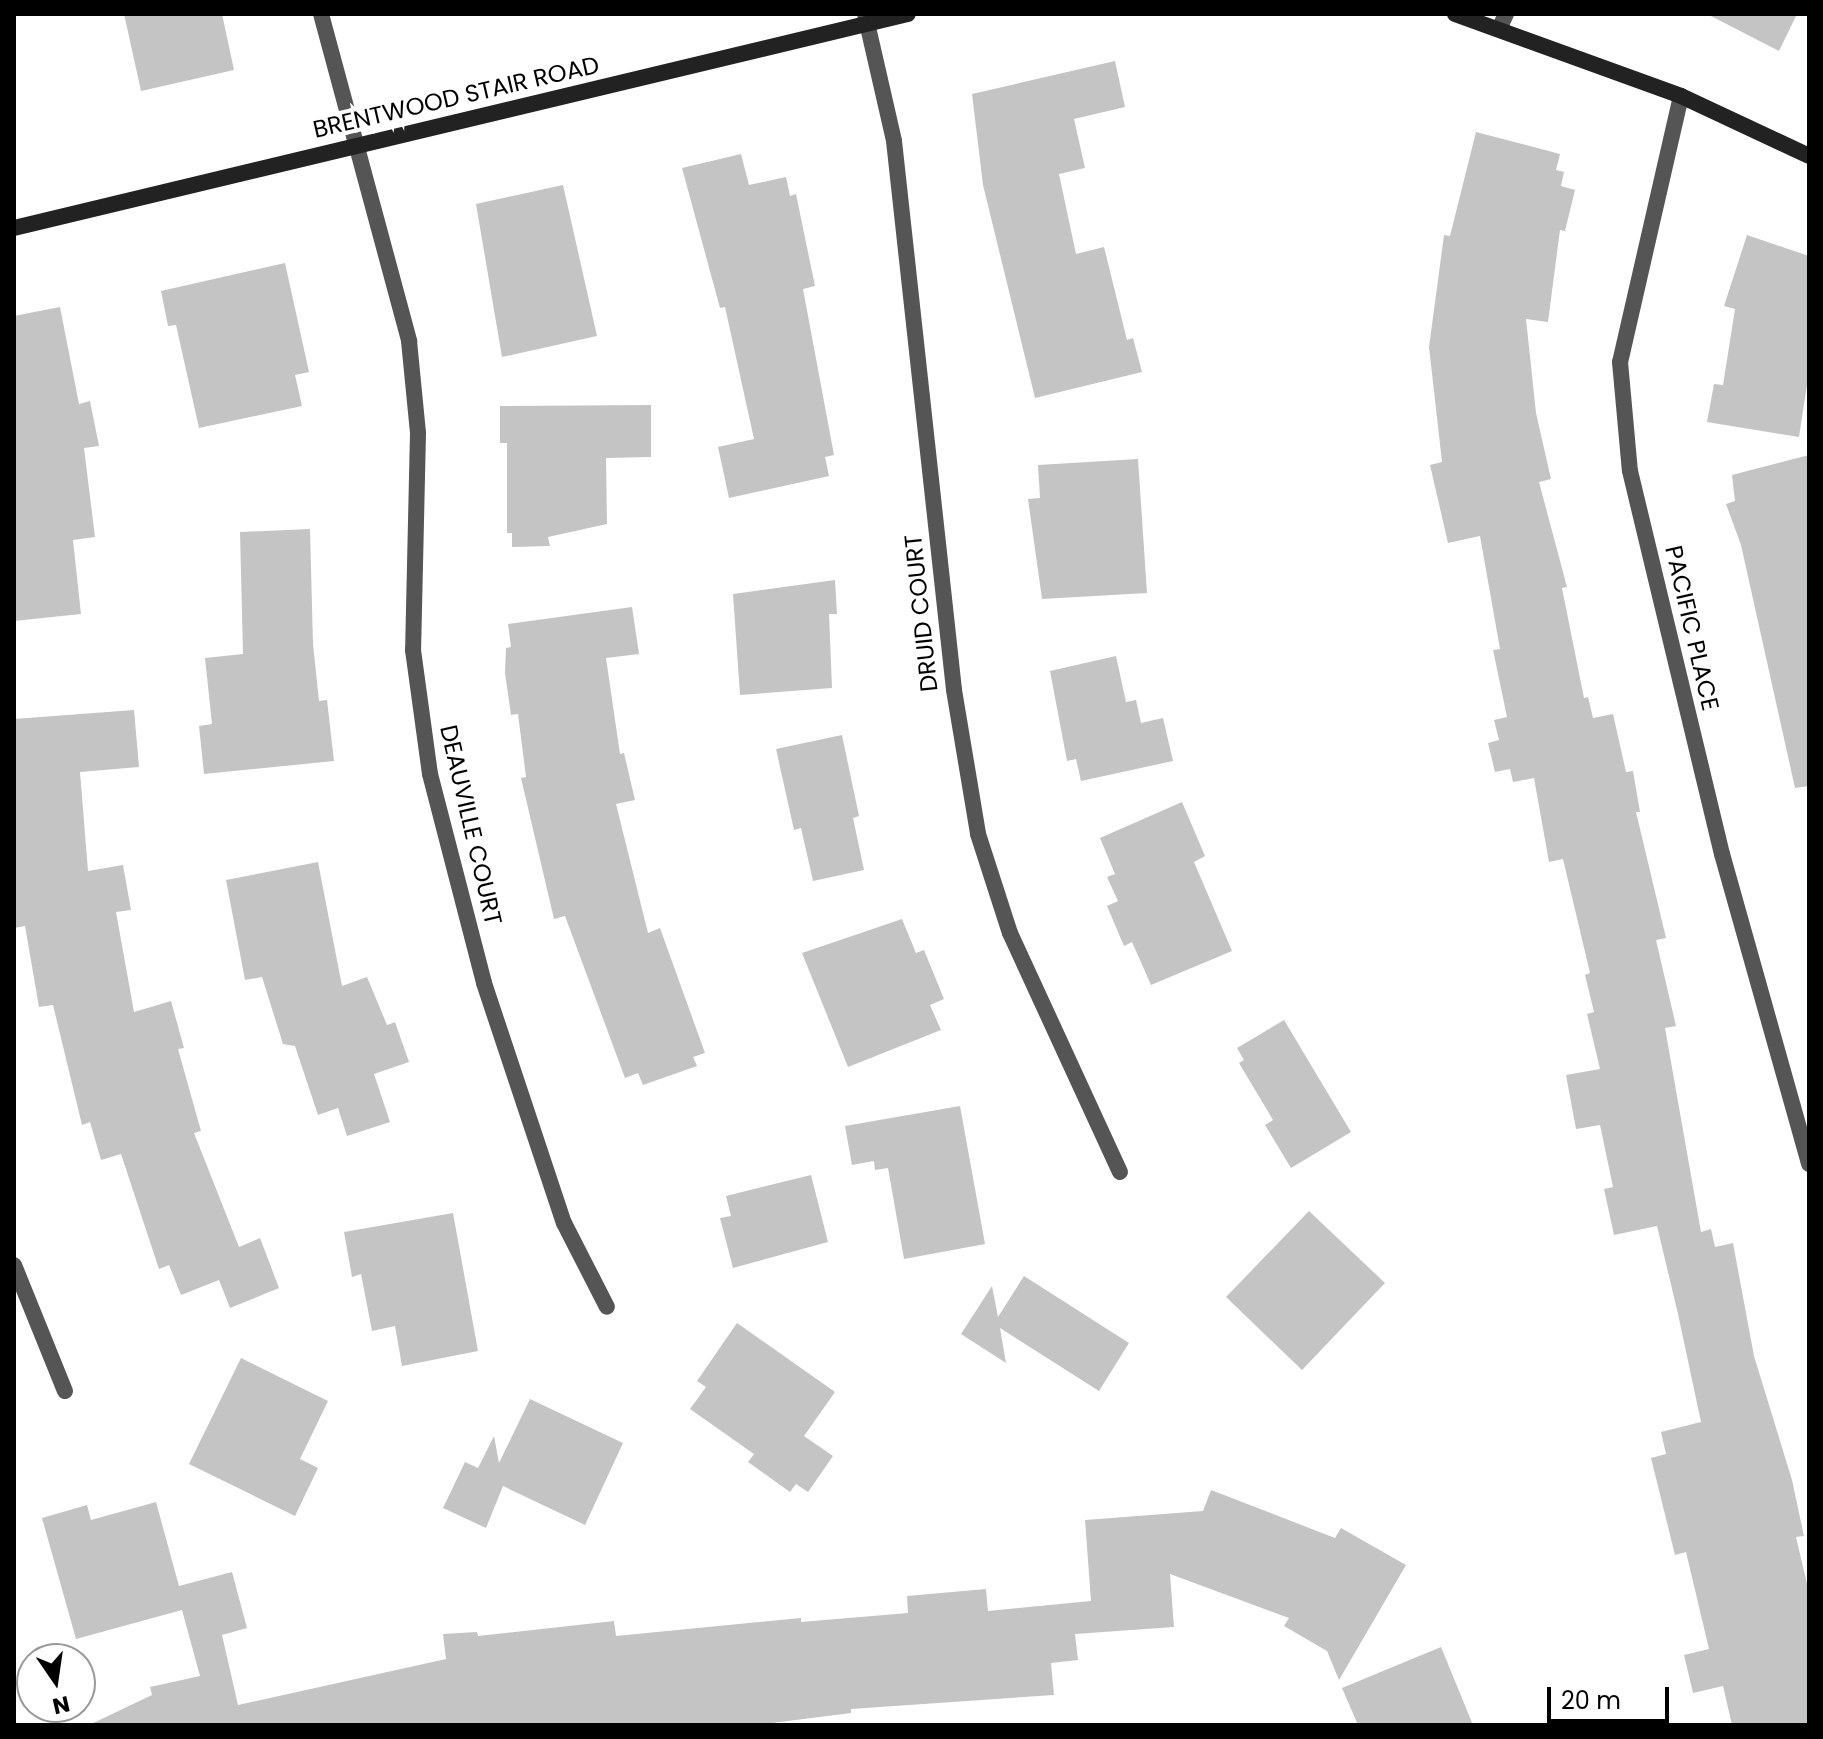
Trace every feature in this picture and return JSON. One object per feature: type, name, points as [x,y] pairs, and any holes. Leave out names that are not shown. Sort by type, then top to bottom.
[{"type":"main road","name":"BRENTWOOD STAIR ROAD","points":[[14,228],[866,19],[908,14]]},
{"type":"main road","points":[[1455,14],[1503,21],[1681,96],[1809,156]]},
{"type":"street","name":"DEAUVILLE COURT","points":[[321,14],[409,341],[418,433],[413,650],[430,774],[484,983],[564,1223],[607,1307]]},
{"type":"street","name":"DRUID COURT","points":[[866,19],[894,141],[954,690],[978,834],[1010,933],[1120,1172]]},
{"type":"street","name":"PACIFIC PLACE","points":[[1681,96],[1620,362],[1630,471],[1722,854],[1809,1164]]},
{"type":"street","points":[[14,1265],[65,1391]]},
{"type":"building","points":[[124,14],[222,14],[234,70],[141,91]]},
{"type":"building","points":[[1707,14],[1797,14],[1779,51]]},
{"type":"building","points":[[1115,61],[1125,107],[1074,119],[1085,168],[1059,174],[1076,254],[1104,247],[1127,340],[1133,338],[1142,372],[1035,398],[983,185],[972,94]]},
{"type":"building","points":[[1476,132],[1560,154],[1556,170],[1564,172],[1561,186],[1575,190],[1565,231],[1560,230],[1548,322],[1526,319],[1536,413],[1551,479],[1539,482],[1567,587],[1562,588],[1584,698],[1588,697],[1593,718],[1613,714],[1626,772],[1633,771],[1640,812],[1636,812],[1666,938],[1656,940],[1676,1026],[1665,1028],[1701,1232],[1711,1229],[1715,1247],[1733,1243],[1754,1356],[1792,1480],[1804,1536],[1796,1537],[1809,1592],[1809,1725],[1732,1725],[1723,1686],[1693,1693],[1684,1655],[1709,1649],[1686,1552],[1675,1555],[1651,1458],[1666,1454],[1661,1432],[1701,1422],[1678,1314],[1657,1226],[1614,1235],[1604,1189],[1613,1187],[1600,1125],[1576,1129],[1566,1075],[1600,1069],[1587,1014],[1594,1012],[1585,975],[1590,973],[1563,859],[1549,862],[1534,778],[1513,782],[1510,769],[1495,772],[1488,743],[1499,740],[1494,720],[1507,717],[1493,650],[1500,649],[1480,536],[1448,543],[1430,465],[1442,462],[1429,347],[1444,235],[1450,236]]},
{"type":"building","points":[[741,154],[749,185],[786,177],[790,196],[796,194],[815,286],[803,289],[834,455],[825,457],[829,476],[729,498],[718,447],[754,439],[725,307],[720,308],[682,168]]},
{"type":"building","points":[[563,185],[597,336],[502,357],[476,204]]},
{"type":"building","points":[[1747,235],[1809,256],[1809,372],[1799,437],[1707,422],[1714,384],[1723,385],[1735,309],[1724,306]]},
{"type":"building","points":[[285,263],[309,372],[295,375],[302,406],[199,428],[176,325],[168,326],[161,291]]},
{"type":"building","points":[[60,307],[79,404],[90,401],[99,446],[84,448],[95,537],[73,540],[81,614],[14,621],[14,316]]},
{"type":"building","points":[[651,405],[651,457],[606,458],[607,524],[548,537],[550,546],[512,547],[512,533],[507,533],[507,443],[500,443],[500,406]]},
{"type":"building","points":[[1809,455],[1809,786],[1795,788],[1741,545],[1726,504],[1735,501],[1732,475]]},
{"type":"building","points":[[1138,459],[1147,593],[1042,599],[1028,499],[1040,498],[1038,465]]},
{"type":"building","points":[[310,529],[313,644],[319,701],[327,700],[334,761],[204,774],[199,726],[212,724],[205,658],[243,654],[240,532]]},
{"type":"building","points":[[835,580],[837,614],[829,614],[832,688],[740,695],[733,594]]},
{"type":"building","points":[[632,607],[639,654],[606,658],[620,754],[624,753],[635,800],[616,804],[648,933],[660,928],[705,1053],[693,1057],[697,1066],[643,1085],[638,1073],[625,1078],[565,916],[554,919],[521,778],[526,777],[518,714],[511,715],[505,673],[506,648],[511,647],[508,624]]},
{"type":"building","points":[[1116,656],[1126,702],[1136,700],[1141,723],[1163,718],[1173,761],[1081,781],[1076,759],[1067,761],[1050,671]]},
{"type":"building","points":[[134,710],[139,767],[80,772],[88,871],[123,865],[131,910],[116,912],[134,1012],[171,1001],[184,1048],[178,1049],[201,1131],[194,1133],[239,1247],[260,1238],[279,1288],[230,1308],[219,1280],[181,1295],[169,1265],[159,1269],[121,1154],[101,1160],[90,1122],[82,1125],[53,1005],[39,1007],[25,926],[14,928],[14,719]]},
{"type":"building","points":[[842,735],[859,816],[853,818],[864,870],[813,881],[801,828],[794,830],[776,749]]},
{"type":"building","points":[[1182,802],[1205,856],[1194,862],[1232,951],[1151,985],[1132,942],[1124,946],[1107,906],[1118,901],[1107,877],[1115,874],[1100,838]]},
{"type":"building","points":[[318,862],[342,986],[367,977],[387,1025],[395,1022],[409,1062],[374,1074],[390,1122],[347,1136],[338,1108],[318,1115],[295,1046],[283,1044],[262,977],[245,980],[226,880]]},
{"type":"building","points":[[902,919],[916,953],[924,950],[944,999],[930,1005],[941,1030],[848,1067],[802,953]]},
{"type":"building","points":[[1284,1020],[1351,1132],[1291,1168],[1265,1125],[1273,1120],[1239,1063],[1244,1060],[1237,1048]]},
{"type":"building","points":[[960,1106],[985,1244],[904,1259],[888,1168],[875,1170],[874,1161],[852,1165],[845,1126]]},
{"type":"building","points":[[811,1175],[828,1242],[733,1268],[720,1218],[731,1216],[726,1196]]},
{"type":"building","points":[[1309,1211],[1385,1283],[1302,1370],[1226,1297]]},
{"type":"building","points":[[453,1213],[478,1351],[402,1366],[395,1326],[372,1331],[361,1274],[352,1277],[344,1232]]},
{"type":"building","points":[[1024,1276],[1129,1343],[1099,1391],[1000,1328],[1006,1363],[961,1334],[992,1286],[998,1317]]},
{"type":"building","points":[[737,1323],[835,1392],[804,1436],[833,1456],[808,1492],[796,1484],[790,1492],[748,1462],[754,1454],[690,1409],[706,1387],[697,1381]]},
{"type":"building","points":[[241,1358],[328,1401],[300,1459],[318,1468],[295,1516],[189,1464]]},
{"type":"building","points":[[530,1399],[623,1443],[585,1525],[503,1486],[486,1528],[443,1508],[465,1462],[478,1468],[494,1436],[499,1463]]},
{"type":"building","points":[[1211,1490],[1335,1538],[1341,1528],[1406,1565],[1339,1680],[1327,1651],[1284,1626],[1289,1618],[1170,1574],[1174,1627],[1075,1634],[1078,1660],[1051,1663],[1054,1695],[851,1709],[851,1713],[756,1725],[89,1725],[152,1695],[150,1687],[200,1676],[182,1610],[76,1639],[42,1518],[87,1505],[91,1520],[156,1502],[179,1586],[232,1572],[247,1628],[222,1635],[238,1705],[446,1659],[443,1634],[477,1632],[478,1636],[614,1621],[616,1636],[801,1618],[801,1622],[908,1613],[907,1596],[986,1589],[988,1611],[1091,1601],[1085,1520],[1203,1511]]},
{"type":"building","points":[[1441,1647],[1473,1725],[1358,1725],[1342,1688]]}]
